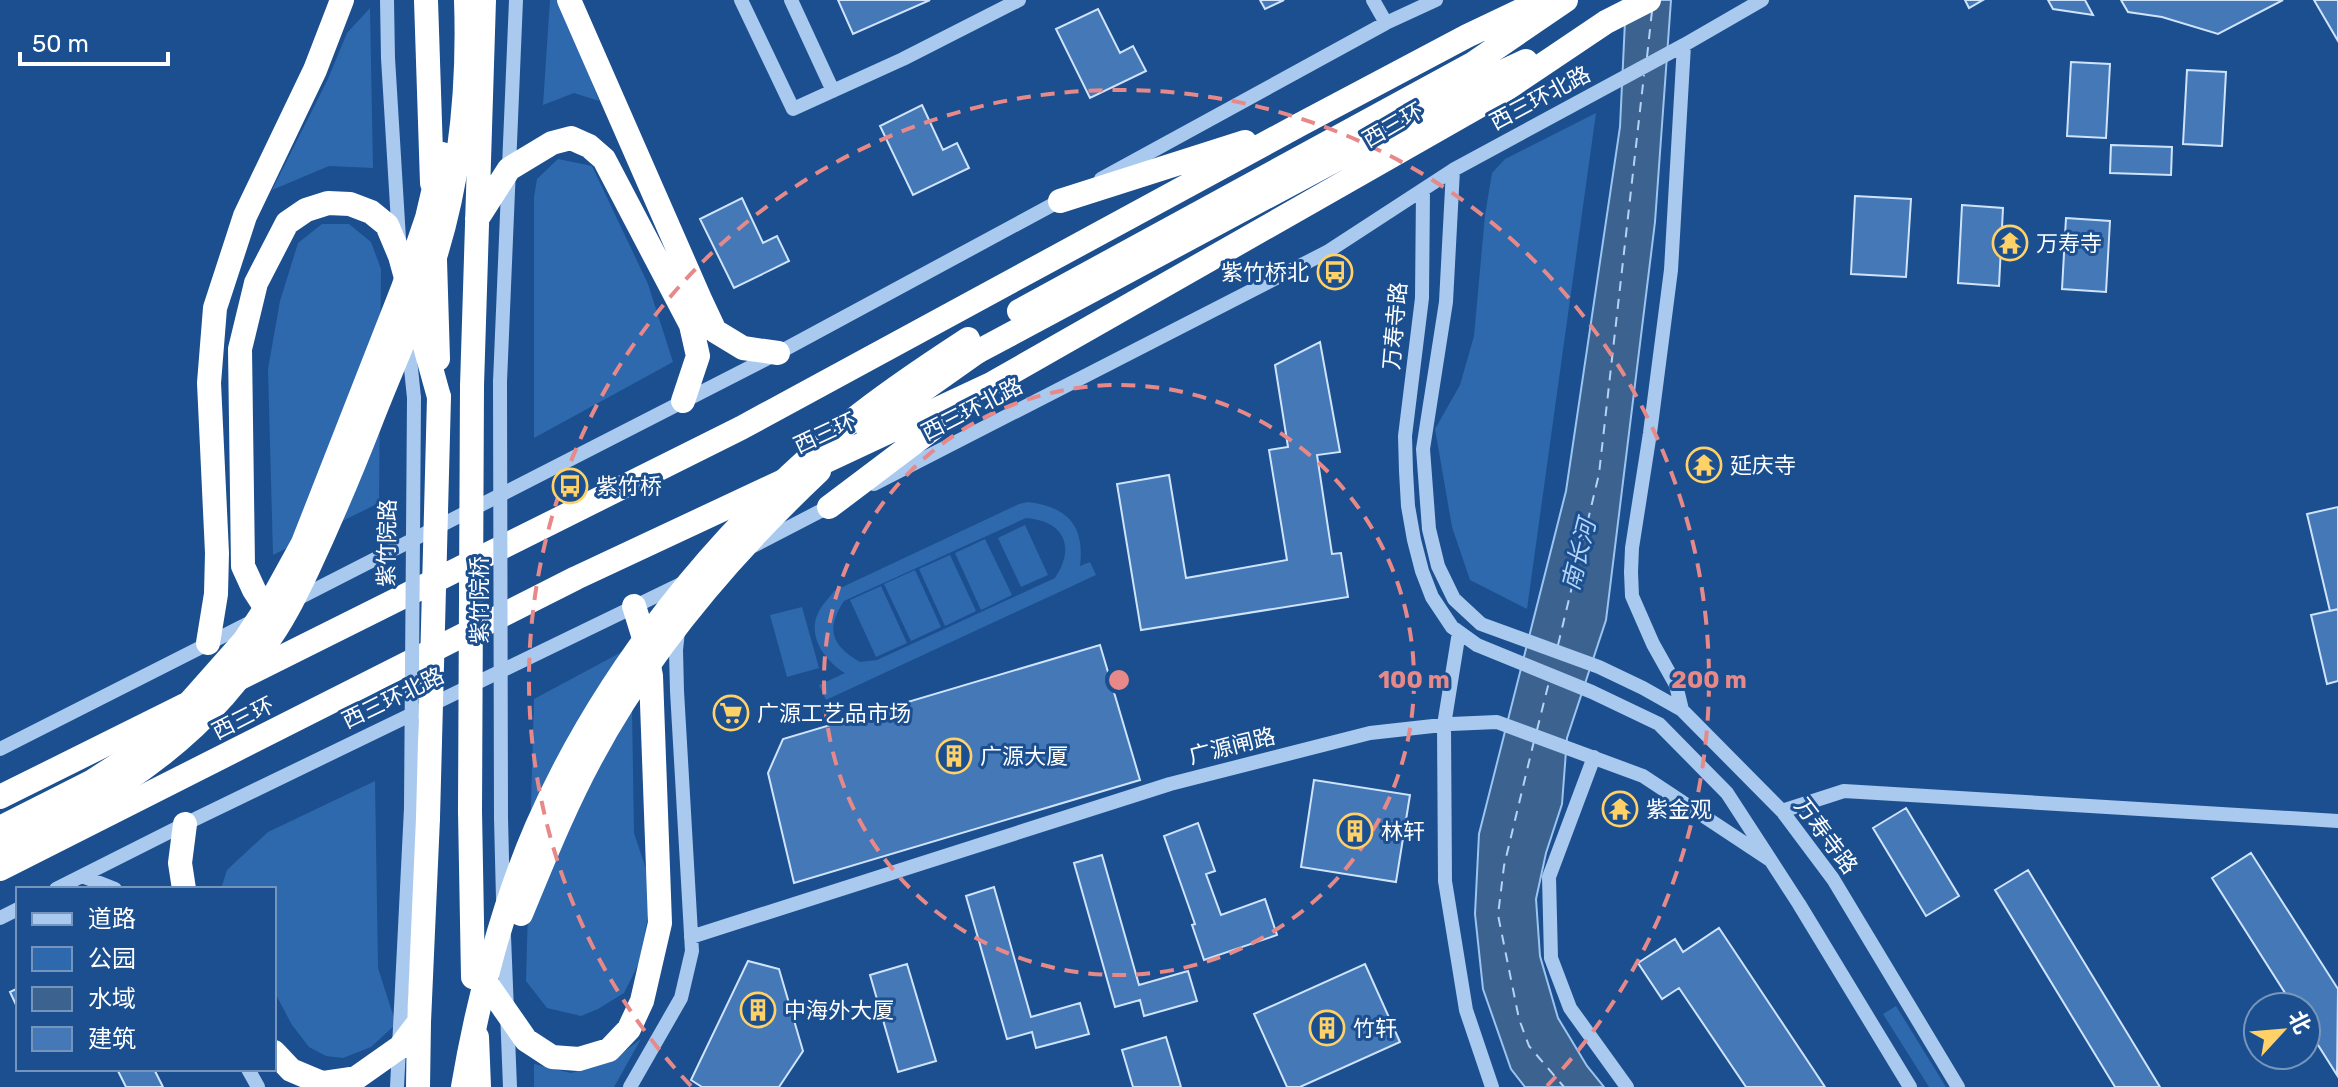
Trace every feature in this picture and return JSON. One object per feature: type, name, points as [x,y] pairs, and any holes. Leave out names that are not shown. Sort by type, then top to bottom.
[{"type":"highway","points":[[208,643],[216,594],[217,553],[209,383],[215,308],[245,216],[315,70],[342,0]]},
{"type":"highway","name":"紫竹院路","points":[[418,1087],[419,813],[439,397],[426,0]]},
{"type":"highway","points":[[0,828],[91,782],[130,757],[174,720],[244,641],[303,543],[403,288],[427,218],[443,145],[449,87],[450,0]]},
{"type":"highway","points":[[0,850],[53,825],[99,798],[138,773],[184,735],[221,699],[266,644],[294,597],[344,490],[434,258],[457,163],[466,88],[466,0]]},
{"type":"highway","points":[[479,1087],[470,811],[472,386],[484,0]]},
{"type":"highway","points":[[569,0],[715,331],[743,348],[778,353]]},
{"type":"highway","name":"西三环","points":[[0,797],[741,428],[1301,124],[1467,36],[1543,0]]},
{"type":"highway","points":[[479,1087],[489,1028],[520,917],[565,809],[592,756],[624,701],[694,603],[741,548],[817,472],[972,346],[1474,63],[1566,0]]},
{"type":"highway","name":"西三环","points":[[0,869],[576,578],[993,383],[1493,98],[1606,22],[1649,0]]},
{"type":"highway","points":[[463,1087],[472,1035],[513,891],[537,826],[569,760],[638,649],[679,595],[714,554],[793,473],[850,422],[908,379],[1483,81],[1606,22]]},
{"type":"highway","points":[[1060,201],[1301,124]]},
{"type":"highway","points":[[477,219],[509,169],[552,143],[571,138],[589,146],[604,159],[691,325],[698,356],[683,401]]},
{"type":"highway","points":[[269,613],[243,566],[240,349],[256,283],[287,223],[306,210],[328,203],[350,204],[371,212],[387,225],[400,256],[439,397]]},
{"type":"highway","points":[[829,507],[993,383]]},
{"type":"highway","points":[[473,964],[526,1040],[552,1057],[579,1059],[609,1050],[629,1029],[642,1001],[660,923],[651,676],[634,606]]},
{"type":"highway","points":[[184,887],[180,863],[185,824]]},
{"type":"highway","points":[[276,1054],[291,1070],[322,1083],[356,1078],[400,1047],[419,1022]]},
{"type":"street","name":"紫竹院路","points":[[387,0],[400,256],[414,398],[419,813],[397,1087]]},
{"type":"street","points":[[509,169],[516,0]]},
{"type":"street","points":[[741,0],[793,109],[903,59],[1019,0]]},
{"type":"street","points":[[791,0],[833,91]]},
{"type":"street","points":[[1373,0],[1386,23]]},
{"type":"street","points":[[0,749],[778,353],[1386,23],[1436,0]]},
{"type":"street","name":"西三环北路","points":[[82,876],[689,580],[1327,252],[1453,170],[1762,0]]},
{"type":"street","points":[[1682,710],[1676,685],[1653,644],[1632,596],[1631,572],[1671,270],[1684,45]]},
{"type":"street","name":"紫竹院桥","points":[[507,1016],[501,818],[500,382],[509,169]]},
{"type":"street","name":"万寿寺路","points":[[1453,170],[1446,302],[1423,449],[1429,529],[1438,566],[1454,599],[1481,624],[1599,667],[1682,710],[1782,811],[1833,879],[1958,1087]]},
{"type":"street","name":"万寿寺路","points":[[1423,190],[1422,298],[1405,436],[1408,506],[1422,571],[1432,597],[1452,627],[1477,645],[1592,692],[1659,724],[1727,793],[1770,860]]},
{"type":"street","points":[[630,1087],[681,998],[692,951],[676,650],[689,580]]},
{"type":"street","points":[[1459,632],[1444,725],[1445,881],[1466,1010],[1492,1087]]},
{"type":"street","name":"广源闸路","points":[[691,937],[1170,784],[1370,733],[1444,725],[1497,722],[1643,776],[1770,860]]},
{"type":"street","points":[[1593,757],[1549,877],[1551,958],[1570,1008],[1627,1087]]},
{"type":"street","points":[[1782,811],[1844,791],[2338,821]]},
{"type":"street","points":[[1770,860],[1910,1087]]},
{"type":"street","points":[[60,887],[82,876],[110,887]]},
{"type":"street","points":[[507,1016],[510,1087]]},
{"type":"green space","points":[[550,0],[560,0],[599,101],[574,93],[543,105]]},
{"type":"green space","points":[[370,8],[373,168],[329,166],[272,190],[328,79],[347,33]]},
{"type":"green space","points":[[1596,113],[1527,609],[1470,580],[1452,527],[1435,429],[1460,385],[1474,336],[1492,173],[1505,159]]},
{"type":"green space","points":[[558,159],[592,166],[648,284],[673,362],[534,438],[534,197],[537,179]]},
{"type":"green space","points":[[322,224],[349,224],[371,242],[381,269],[379,503],[273,555],[268,369],[280,301],[298,243]]},
{"type":"green space","points":[[1028,502],[1054,508],[1071,521],[1080,540],[1080,566],[1090,562],[1096,575],[826,700],[819,685],[845,673],[825,655],[816,639],[818,613],[834,591]],"holes":[[[1026,518],[1050,524],[1063,538],[1065,556],[1055,578],[877,660],[860,662],[838,643],[833,629],[844,601]]]},
{"type":"green space","points":[[1025,525],[1048,575],[1021,587],[998,538]]},
{"type":"green space","points":[[985,539],[1012,595],[981,610],[955,553]]},
{"type":"green space","points":[[950,555],[976,611],[945,626],[919,569]]},
{"type":"green space","points":[[915,570],[941,627],[911,641],[884,584]]},
{"type":"green space","points":[[881,586],[907,643],[876,657],[850,600]]},
{"type":"green space","points":[[802,607],[819,668],[787,677],[770,615]]},
{"type":"green space","points":[[631,647],[634,833],[653,890],[639,963],[624,993],[581,1016],[547,1008],[526,981],[534,699]]},
{"type":"green space","points":[[375,781],[378,968],[396,1024],[371,1047],[343,1058],[326,1056],[309,1047],[292,1025],[276,995],[276,887],[222,887],[227,870],[268,832]]},
{"type":"green space","points":[[1896,1006],[1946,1087],[1929,1087],[1883,1014]]},
{"type":"green space","points":[[641,1039],[614,1087],[534,1087],[534,1064],[571,1073],[610,1062]]},
{"type":"water","name":"南长河","points":[[1626,0],[1671,0],[1655,222],[1606,620],[1567,738],[1562,804],[1546,853],[1536,899],[1540,956],[1558,1018],[1587,1066],[1604,1087],[1525,1087],[1511,1069],[1483,989],[1475,914],[1479,834],[1566,491],[1620,127]]},
{"type":"building","points":[[838,0],[930,0],[853,34]]},
{"type":"building","points":[[1260,0],[1284,0],[1265,9]]},
{"type":"building","points":[[1965,0],[1983,0],[1969,8]]},
{"type":"building","points":[[2048,0],[2085,0],[2093,15],[2053,9]]},
{"type":"building","points":[[2121,0],[2283,0],[2218,34],[2162,17],[2128,12]]},
{"type":"building","points":[[2314,0],[2338,0],[2338,41]]},
{"type":"building","points":[[1098,9],[1120,53],[1133,46],[1146,71],[1090,98],[1056,29]]},
{"type":"building","points":[[2071,62],[2110,64],[2106,138],[2067,136]]},
{"type":"building","points":[[2187,70],[2226,72],[2222,146],[2183,144]]},
{"type":"building","points":[[922,105],[943,150],[957,143],[969,168],[913,195],[880,126]]},
{"type":"building","points":[[2111,145],[2172,147],[2171,175],[2110,173]]},
{"type":"building","points":[[1855,196],[1911,199],[1906,277],[1851,274]]},
{"type":"building","points":[[742,198],[763,243],[777,236],[789,261],[734,288],[700,219]]},
{"type":"building","points":[[1962,205],[2003,208],[1999,286],[1958,283]]},
{"type":"building","points":[[2066,218],[2110,221],[2106,292],[2062,289]]},
{"type":"building","points":[[1320,342],[1340,452],[1317,455],[1332,554],[1341,553],[1348,597],[1141,630],[1117,484],[1169,475],[1186,578],[1287,560],[1269,450],[1288,447],[1275,365]]},
{"type":"building","points":[[2338,507],[2338,609],[2330,611],[2307,514]]},
{"type":"building","points":[[2338,609],[2338,681],[2327,684],[2311,615]]},
{"type":"building","name":"广源大厦","points":[[1100,645],[1140,780],[794,883],[768,773],[783,739]]},
{"type":"building","name":"林轩","points":[[1314,780],[1410,795],[1396,882],[1301,867]]},
{"type":"building","points":[[1906,808],[1959,896],[1926,916],[1873,828]]},
{"type":"building","points":[[1198,823],[1215,871],[1206,874],[1221,915],[1265,899],[1277,935],[1204,960],[1192,925],[1195,924],[1164,836]]},
{"type":"building","points":[[2251,853],[2338,989],[2337,1075],[2322,1051],[2322,991],[2284,991],[2212,878]]},
{"type":"building","points":[[1102,855],[1139,985],[1188,971],[1197,1001],[1144,1016],[1140,1000],[1115,1007],[1074,863]]},
{"type":"building","points":[[2028,870],[2160,1087],[2115,1087],[1995,890]]},
{"type":"building","points":[[994,887],[1031,1017],[1080,1003],[1089,1034],[1036,1048],[1032,1032],[1007,1039],[966,896]]},
{"type":"building","points":[[1719,928],[1825,1087],[1746,1087],[1679,988],[1662,999],[1638,963],[1675,939],[1683,952]]},
{"type":"building","name":"中海外大厦","points":[[748,961],[779,969],[803,1051],[779,1087],[702,1087],[691,1080]]},
{"type":"building","points":[[907,964],[936,1061],[898,1072],[870,975]]},
{"type":"building","name":"竹轩","points":[[1365,964],[1400,1042],[1300,1087],[1287,1087],[1254,1014]]},
{"type":"building","points":[[16,989],[16,1005],[10,992]]},
{"type":"building","points":[[1166,1037],[1181,1087],[1133,1087],[1122,1050]]},
{"type":"building","points":[[118,1071],[155,1071],[163,1087],[126,1087]]},
{"type":"ferry route","points":[[1647,57],[1652,11]]},
{"type":"ferry route","points":[[1558,645],[1599,474],[1644,75]]},
{"type":"ferry route","points":[[1537,730],[1549,682]]},
{"type":"ferry route","points":[[1534,741],[1504,866],[1498,915],[1519,1019],[1529,1046],[1564,1087]]},
{"type":"place","name":"万寿寺","points":[[2010,243]]},
{"type":"place","name":"紫竹桥北","points":[[1335,272]]},
{"type":"place","name":"延庆寺","points":[[1704,465]]},
{"type":"place","name":"紫竹桥","points":[[570,486]]},
{"type":"place","name":"广源工艺品市场","points":[[731,713]]},
{"type":"place","name":"广源大厦","points":[[954,756]]},
{"type":"place","name":"紫金观","points":[[1620,809]]},
{"type":"place","name":"林轩","points":[[1355,831]]},
{"type":"place","name":"中海外大厦","points":[[758,1010]]},
{"type":"place","name":"竹轩","points":[[1327,1028]]}]
